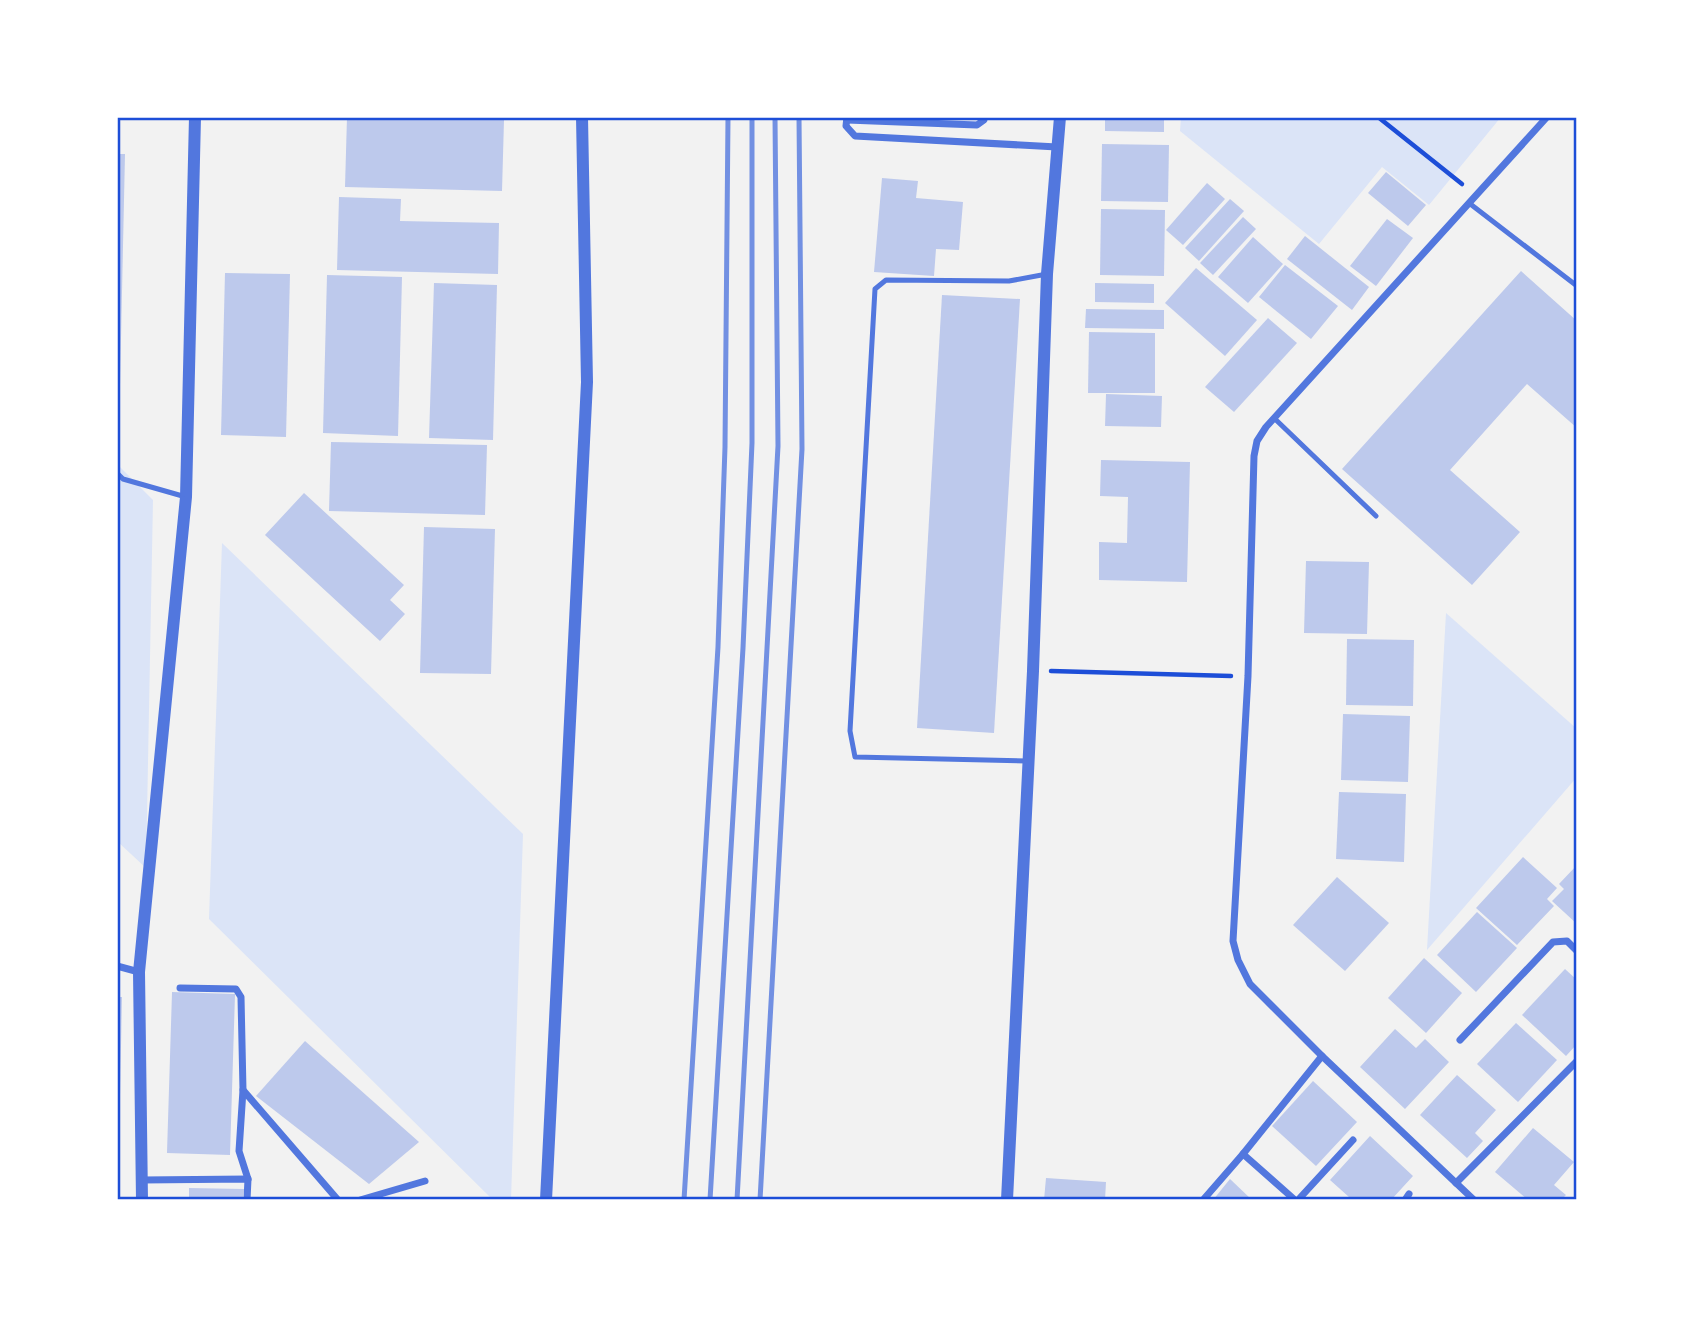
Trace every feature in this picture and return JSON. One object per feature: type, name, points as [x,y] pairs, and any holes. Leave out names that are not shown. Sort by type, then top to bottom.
[{"type":"street","points":[[142,1200],[139,972],[186,497],[195,117]]},
{"type":"street","points":[[546,1200],[587,382],[582,117]]},
{"type":"street","points":[[984,117],[977,125],[847,119],[846,127],[855,136],[1057,147]]},
{"type":"street","points":[[1007,1200],[1032,671],[1047,274],[1060,117]]},
{"type":"street","points":[[1474,1200],[1250,984],[1238,960],[1233,941],[1248,676],[1254,456],[1257,441],[1274,418],[1547,117]]},
{"type":"street","points":[[1460,1040],[1553,942],[1567,941],[1577,951]]},
{"type":"street","points":[[117,966],[139,972]]},
{"type":"street","points":[[180,988],[236,989],[241,997],[243,1090],[239,1151],[248,1179],[247,1200]]},
{"type":"street","points":[[1203,1200],[1322,1056]]},
{"type":"street","points":[[1456,1183],[1577,1061]]},
{"type":"street","points":[[243,1090],[338,1200]]},
{"type":"street","points":[[1243,1154],[1296,1200],[1353,1140]]},
{"type":"street","points":[[142,1180],[248,1179]]},
{"type":"street","points":[[360,1200],[425,1181]]},
{"type":"lane","points":[[1469,204],[1577,286]]},
{"type":"lane","points":[[1027,761],[855,757],[850,732],[875,289],[886,280],[1009,281],[1047,274]]},
{"type":"lane","points":[[1274,418],[1376,516]]},
{"type":"lane","points":[[117,473],[123,479],[186,497]]},
{"type":"path","points":[[1378,117],[1476,195]]},
{"type":"path","points":[[1032,671],[1248,676]]},
{"type":"shaded area","points":[[1181,117],[1501,117],[1429,205],[1382,167],[1319,244],[1180,131]]},
{"type":"shaded area","points":[[117,464],[153,500],[146,868],[117,841]]},
{"type":"shaded area","points":[[222,543],[523,834],[511,1200],[493,1200],[209,919]]},
{"type":"shaded area","points":[[1446,613],[1577,729],[1577,777],[1427,950]]},
{"type":"building","points":[[347,117],[504,120],[502,191],[345,187]]},
{"type":"building","points":[[1105,117],[1164,117],[1164,132],[1105,131]]},
{"type":"building","points":[[1102,144],[1169,145],[1168,202],[1101,201]]},
{"type":"building","points":[[117,154],[125,154],[120,385],[117,385]]},
{"type":"building","points":[[1386,172],[1426,205],[1408,226],[1368,193]]},
{"type":"building","points":[[882,178],[918,181],[916,198],[963,202],[959,250],[936,249],[934,276],[874,272]]},
{"type":"building","points":[[1207,183],[1225,199],[1183,245],[1166,230]]},
{"type":"building","points":[[339,197],[401,199],[400,221],[499,223],[498,274],[337,270]]},
{"type":"building","points":[[1230,199],[1244,211],[1199,261],[1185,248]]},
{"type":"building","points":[[1101,209],[1165,210],[1164,276],[1100,275]]},
{"type":"building","points":[[1243,217],[1256,229],[1213,275],[1200,263]]},
{"type":"building","points":[[1387,219],[1413,238],[1376,286],[1350,266]]},
{"type":"building","points":[[1305,236],[1369,287],[1352,310],[1287,259]]},
{"type":"building","points":[[1253,237],[1283,264],[1248,303],[1218,277]]},
{"type":"building","points":[[1285,265],[1338,306],[1311,339],[1259,297]]},
{"type":"building","points":[[1196,268],[1257,320],[1225,356],[1165,303]]},
{"type":"building","points":[[1521,271],[1577,321],[1577,428],[1527,384],[1450,470],[1520,532],[1472,585],[1342,469]]},
{"type":"building","points":[[225,273],[290,274],[286,437],[221,435]]},
{"type":"building","points":[[327,275],[402,277],[398,436],[323,433]]},
{"type":"building","points":[[434,283],[497,285],[493,440],[429,438]]},
{"type":"building","points":[[1095,283],[1154,284],[1154,303],[1095,302]]},
{"type":"building","points":[[942,295],[1020,299],[994,733],[917,728]]},
{"type":"building","points":[[1086,309],[1164,310],[1164,329],[1085,328]]},
{"type":"building","points":[[1268,318],[1297,343],[1234,412],[1205,387]]},
{"type":"building","points":[[1089,332],[1155,333],[1155,393],[1088,393]]},
{"type":"building","points":[[1106,394],[1162,396],[1161,427],[1105,426]]},
{"type":"building","points":[[331,442],[487,445],[485,515],[329,511]]},
{"type":"building","points":[[1101,460],[1190,462],[1187,582],[1099,580],[1099,542],[1127,543],[1128,497],[1100,496]]},
{"type":"building","points":[[304,493],[404,585],[390,600],[405,614],[380,641],[265,535]]},
{"type":"building","points":[[424,527],[495,529],[491,674],[420,673]]},
{"type":"building","points":[[1306,561],[1369,562],[1367,634],[1304,633]]},
{"type":"building","points":[[1347,639],[1414,640],[1413,706],[1346,705]]},
{"type":"building","points":[[1343,714],[1410,716],[1408,782],[1341,780]]},
{"type":"building","points":[[1339,792],[1406,794],[1404,862],[1336,859]]},
{"type":"building","points":[[1523,857],[1557,888],[1547,899],[1554,906],[1517,945],[1476,908]]},
{"type":"building","points":[[1577,865],[1577,924],[1552,901],[1564,889],[1559,884]]},
{"type":"building","points":[[1337,877],[1389,923],[1345,971],[1293,925]]},
{"type":"building","points":[[1477,912],[1517,948],[1476,992],[1437,955]]},
{"type":"building","points":[[1424,958],[1462,993],[1426,1033],[1388,998]]},
{"type":"building","points":[[1565,969],[1577,980],[1577,1044],[1566,1056],[1522,1015]]},
{"type":"building","points":[[172,992],[235,994],[230,1155],[167,1153]]},
{"type":"building","points":[[117,997],[122,997],[120,1095],[117,1095]]},
{"type":"building","points":[[1516,1023],[1557,1060],[1518,1102],[1477,1064]]},
{"type":"building","points":[[1395,1029],[1416,1048],[1425,1039],[1449,1062],[1405,1109],[1360,1067]]},
{"type":"building","points":[[305,1041],[419,1142],[369,1184],[256,1096]]},
{"type":"building","points":[[1457,1075],[1496,1110],[1475,1133],[1483,1141],[1467,1158],[1420,1115]]},
{"type":"building","points":[[1313,1081],[1357,1122],[1316,1166],[1272,1126]]},
{"type":"building","points":[[1533,1128],[1574,1162],[1554,1185],[1566,1195],[1561,1200],[1528,1200],[1495,1172]]},
{"type":"building","points":[[1370,1136],[1413,1176],[1391,1200],[1347,1200],[1349,1197],[1330,1180]]},
{"type":"building","points":[[1046,1178],[1106,1182],[1105,1200],[1044,1200]]},
{"type":"building","points":[[1230,1179],[1252,1200],[1213,1200]]},
{"type":"building","points":[[189,1188],[244,1189],[243,1200],[189,1200]]},
{"type":"railway","points":[[684,1200],[718,647],[725,447],[728,117]]},
{"type":"railway","points":[[710,1200],[743,648],[752,443],[752,117]]},
{"type":"railway","points":[[737,1200],[778,446],[775,117]]},
{"type":"railway","points":[[760,1200],[802,449],[799,117]]}]
